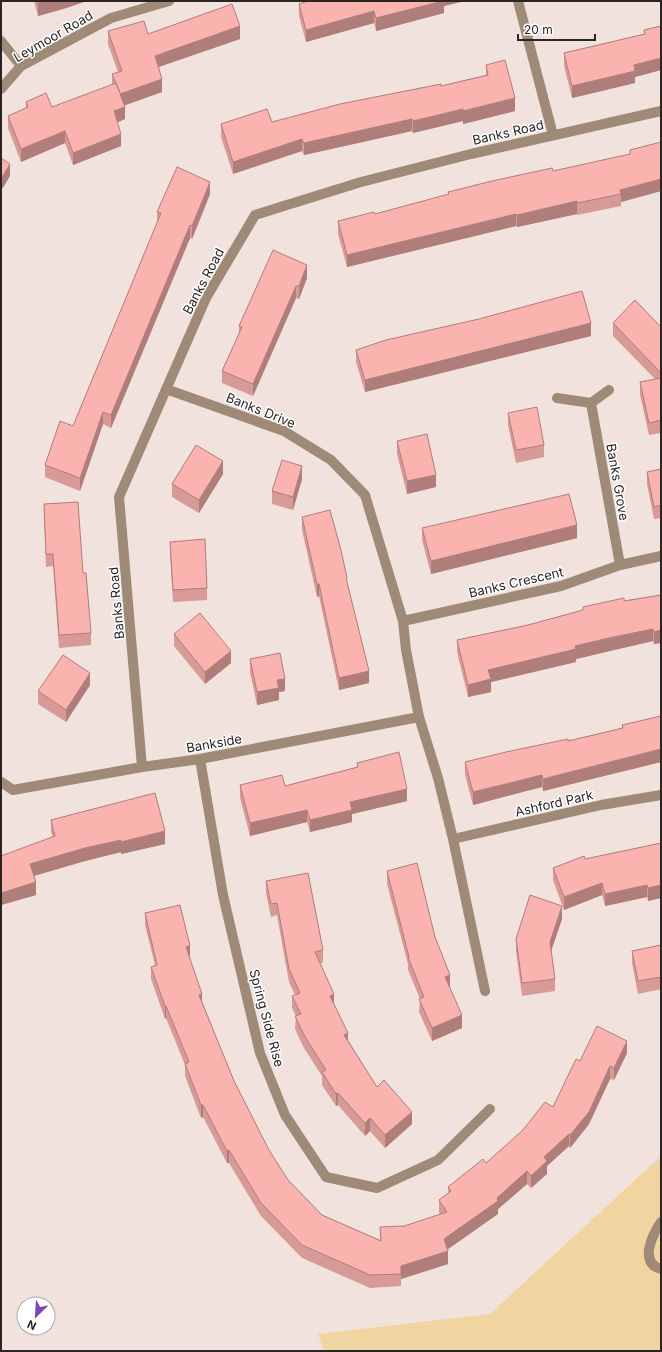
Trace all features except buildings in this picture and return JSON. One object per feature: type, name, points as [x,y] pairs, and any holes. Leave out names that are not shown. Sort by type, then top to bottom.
[{"type":"street","name":"Leymoor Road","points":[[1,89],[21,66],[111,18],[169,1]]},
{"type":"street","points":[[518,1],[553,135]]},
{"type":"street","points":[[1,41],[21,66]]},
{"type":"street","name":"Banks Road","points":[[142,767],[119,497],[206,298],[255,215],[361,182],[553,135],[661,111]]},
{"type":"street","name":"Banks Drive","points":[[166,389],[284,431],[331,460],[365,495],[403,620]]},
{"type":"street","points":[[557,398],[591,403],[609,390]]},
{"type":"street","name":"Banks Grove","points":[[591,403],[620,565]]},
{"type":"street","name":"Banks Crescent","points":[[403,620],[561,586],[620,565],[661,556]]},
{"type":"street","points":[[403,620],[406,650],[419,717],[438,778],[453,839],[485,991]]},
{"type":"street","name":"Bankside","points":[[1,782],[13,790],[142,767],[200,759],[419,717]]},
{"type":"street","name":"Spring Side Rise","points":[[200,759],[223,895],[260,1053],[285,1115],[326,1177],[377,1188],[438,1160],[490,1109]]},
{"type":"street","name":"Ashford Park","points":[[453,839],[602,805],[661,795]]},
{"type":"street","points":[[661,1222],[648,1246],[650,1259],[656,1268],[661,1269]]},
{"type":"shaded area","points":[[661,1156],[661,1351],[324,1351],[318,1334],[490,1314]]}]
